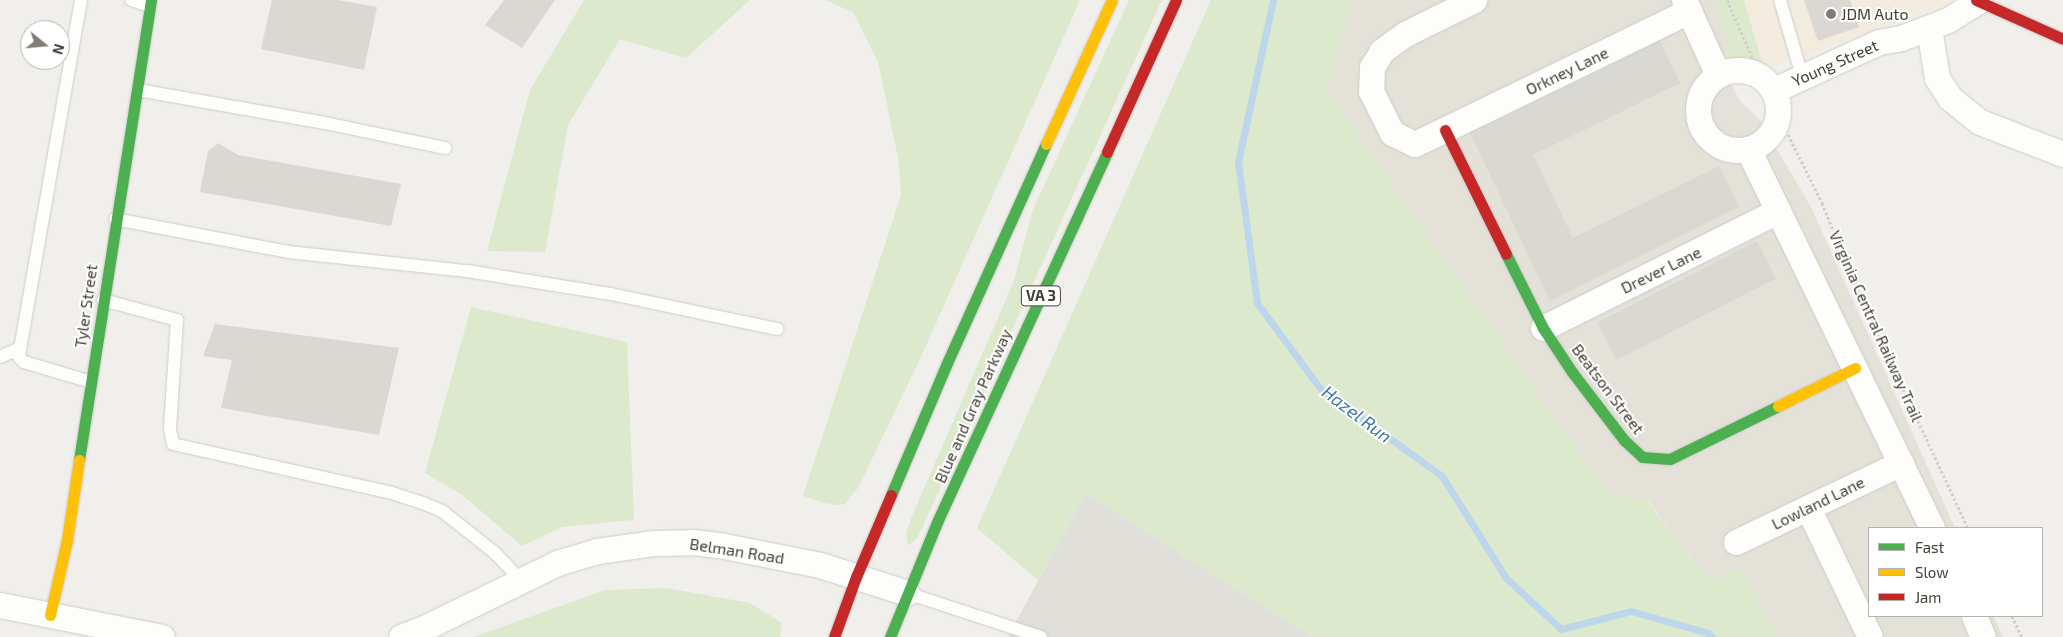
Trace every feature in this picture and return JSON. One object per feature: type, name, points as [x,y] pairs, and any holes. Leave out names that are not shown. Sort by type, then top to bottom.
[{"type":"main road","points":[[834,637],[856,577],[948,363],[1112,0]]},
{"type":"main road","name":"Blue and Gray Parkway","points":[[890,637],[907,593],[1176,0]]},
{"type":"main road","points":[[1977,1],[2063,39]]},
{"type":"main road","name":"Tyler Street","points":[[50,615],[67,540],[150,3]]},
{"type":"main road","name":"Beatson Street","points":[[1445,130],[1543,328],[1578,380],[1624,440],[1642,457],[1670,460],[1855,368]]},
{"type":"street","name":"Orkney Lane","points":[[1474,0],[1405,34],[1382,51],[1372,67],[1371,91],[1392,133],[1415,144],[1687,6]]},
{"type":"street","name":"Young Street","points":[[1774,90],[1879,42],[1929,28],[1948,20],[1977,1]]},
{"type":"street","points":[[1687,6],[1718,75]]},
{"type":"street","points":[[1929,28],[1937,78],[1950,98],[1980,122],[2063,154]]},
{"type":"street","points":[[1735,70],[1748,70],[1760,75],[1774,90],[1779,116],[1771,133],[1761,143],[1748,149],[1734,150],[1721,146],[1710,138],[1702,127],[1698,113],[1699,100],[1704,89],[1718,75],[1735,70]]},
{"type":"street","points":[[1748,149],[1932,527]]},
{"type":"street","name":"Drever Lane","points":[[1543,328],[1778,211]]},
{"type":"street","name":"Lowland Lane","points":[[1736,542],[1901,463]]},
{"type":"street","points":[[1808,508],[1870,637]]},
{"type":"street","name":"Belman Road","points":[[401,637],[474,605],[521,580],[557,564],[598,551],[654,543],[693,542],[724,546],[820,565],[907,593]]},
{"type":"street","points":[[0,605],[162,637]]},
{"type":"street","points":[[1974,617],[1983,637]]},
{"type":"lane","points":[[81,0],[19,357],[24,362],[91,382]]},
{"type":"lane","points":[[131,0],[150,3]]},
{"type":"lane","points":[[1780,0],[1802,76]]},
{"type":"lane","points":[[138,90],[325,123],[445,148]]},
{"type":"lane","points":[[115,220],[288,252],[467,271],[612,294],[776,329]]},
{"type":"lane","points":[[103,300],[177,320],[170,429],[173,444],[392,493],[423,503],[442,511],[494,552],[521,580]]},
{"type":"lane","points":[[0,357],[20,348]]},
{"type":"lane","points":[[907,593],[1040,637]]},
{"type":"path","points":[[1727,0],[1756,66]]},
{"type":"path","name":"Virginia Central Railway Trail","points":[[1783,124],[1822,203],[1874,329],[1968,527]]},
{"type":"path","points":[[2012,617],[2022,637]]},
{"type":"shaded area","points":[[1352,0],[1714,0],[1729,43],[1722,67],[1740,101],[1759,119],[1811,207],[1955,527],[1868,527],[1868,617],[1994,617],[2003,637],[1779,637],[1741,569],[1709,581],[1648,501],[1606,492],[1327,91]]},
{"type":"shaded area","points":[[1744,0],[1939,0],[1947,4],[1764,70]]},
{"type":"shaded area","points":[[1085,493],[1312,637],[1008,637]]},
{"type":"green space","points":[[584,0],[750,0],[686,58],[620,39],[568,125],[545,252],[487,251],[530,90]]},
{"type":"green space","points":[[826,0],[1080,0],[920,359],[858,488],[845,504],[839,505],[824,503],[803,496],[901,195],[898,157],[878,62],[854,13]]},
{"type":"green space","points":[[1129,0],[1162,0],[917,539],[908,545],[906,533],[912,516],[1014,281],[1032,212]]},
{"type":"green space","points":[[1211,0],[1352,0],[1327,91],[1606,491],[1647,501],[1709,581],[1741,569],[1779,637],[1312,637],[1085,493],[1038,580],[977,528]]},
{"type":"green space","points":[[1714,0],[1744,0],[1764,70],[1725,57],[1729,43]]},
{"type":"green space","points":[[471,307],[627,342],[634,520],[562,527],[522,546],[461,494],[425,473]]},
{"type":"green space","points":[[666,588],[750,603],[782,623],[780,637],[474,637],[605,590]]},
{"type":"building","points":[[272,0],[338,0],[377,7],[364,70],[261,49]]},
{"type":"building","points":[[504,0],[555,0],[522,48],[485,25]]},
{"type":"building","name":"JDM Auto","points":[[1804,0],[1850,0],[1859,27],[1818,41]]},
{"type":"building","points":[[1660,41],[1680,83],[1533,155],[1573,238],[1719,166],[1739,207],[1550,301],[1470,133]]},
{"type":"building","points":[[218,143],[238,155],[401,184],[391,226],[200,192],[208,151]]},
{"type":"building","points":[[1757,241],[1776,278],[1617,360],[1598,322]]},
{"type":"building","points":[[215,324],[399,348],[379,435],[221,408],[232,360],[203,356]]},
{"type":"waterway","name":"Hazel Run","points":[[1273,0],[1238,162],[1257,303],[1320,388],[1442,476],[1506,578],[1561,629],[1631,611],[1708,633],[1712,637]]},
{"type":"traffic: fast","points":[[79,460],[151,0]]},
{"type":"traffic: fast","points":[[891,495],[947,363],[1046,144]]},
{"type":"traffic: fast","points":[[890,637],[938,520],[1107,152]]},
{"type":"traffic: fast","points":[[1506,254],[1543,328],[1572,372],[1624,440],[1642,457],[1670,459],[1778,406]]},
{"type":"traffic: slow","points":[[1046,144],[1112,0]]},
{"type":"traffic: slow","points":[[1778,406],[1855,368]]},
{"type":"traffic: slow","points":[[50,615],[67,540],[79,460]]},
{"type":"traffic: jam","points":[[1107,152],[1176,0]]},
{"type":"traffic: jam","points":[[1976,0],[2063,39]]},
{"type":"traffic: jam","points":[[1445,130],[1506,254]]},
{"type":"traffic: jam","points":[[834,637],[856,577],[891,495]]},
{"type":"place","name":"JDM Auto","points":[[1831,14]]}]
